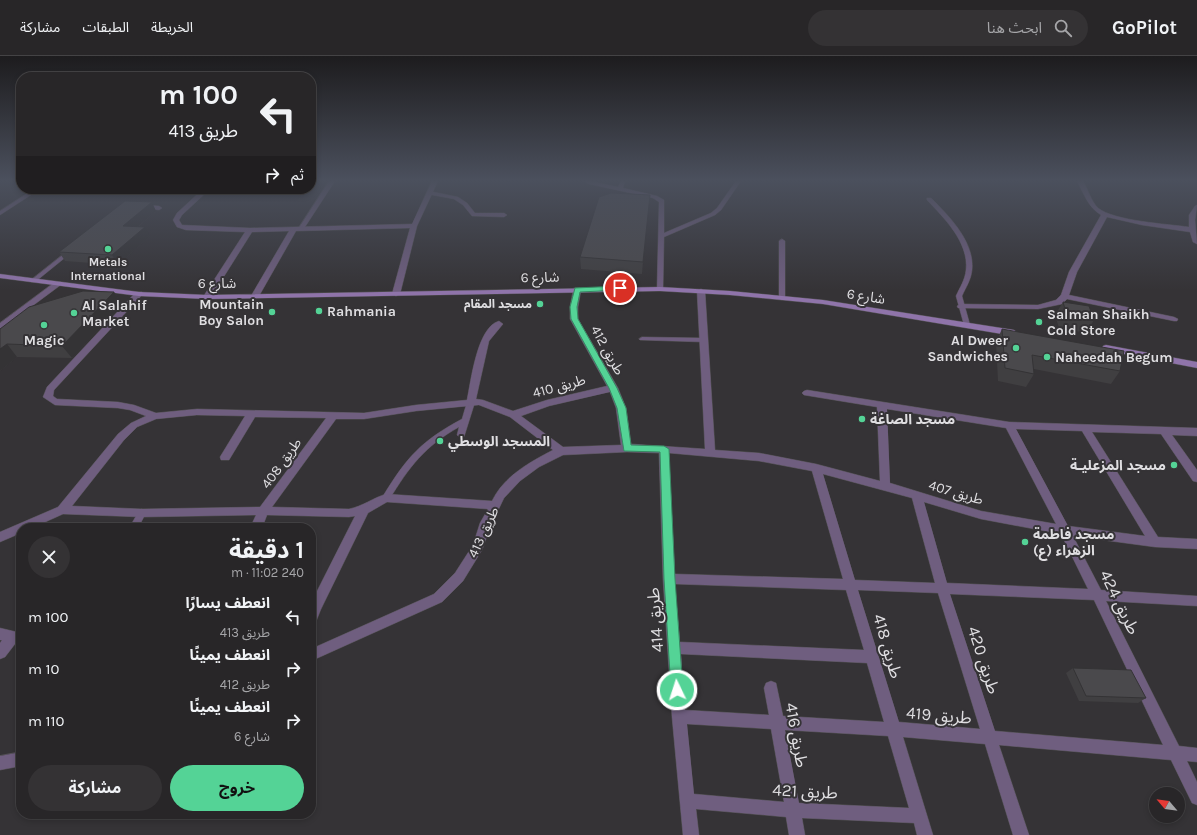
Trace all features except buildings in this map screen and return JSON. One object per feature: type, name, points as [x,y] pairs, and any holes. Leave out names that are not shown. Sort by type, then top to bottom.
[{"type":"street","points":[[177,217],[176,220],[182,228],[250,230],[414,226]]},
{"type":"street","points":[[396,294],[414,226],[418,217]]},
{"type":"street","points":[[961,306],[1038,307],[1059,302],[1065,296],[1073,272],[1103,217]]},
{"type":"street","points":[[1117,217],[1193,230]]},
{"type":"street","points":[[1192,217],[1193,230],[1197,242]]},
{"type":"street","points":[[255,296],[298,229]]},
{"type":"street","points":[[207,297],[250,230]]},
{"type":"street","name":"شارع 6","points":[[0,276],[139,294],[207,297],[660,288],[823,302],[1020,334]]},
{"type":"street","points":[[0,327],[58,284]]},
{"type":"street","name":"طريق 412","points":[[577,290],[574,307],[574,319],[613,388],[621,408],[627,448]]},
{"type":"street","points":[[701,291],[710,452]]},
{"type":"street","points":[[139,294],[50,389],[48,397],[55,402],[126,405],[155,416]]},
{"type":"street","points":[[1065,296],[1174,319]]},
{"type":"street","points":[[470,402],[485,340],[499,324]]},
{"type":"street","points":[[1096,347],[1197,365]]},
{"type":"street","name":"طريق 410","points":[[513,415],[566,398],[613,388]]},
{"type":"street","points":[[807,393],[1009,425],[1197,432]]},
{"type":"street","points":[[62,510],[121,437],[134,425],[155,416],[197,412],[364,416],[416,408],[480,402],[513,415],[561,451]]},
{"type":"street","points":[[882,405],[885,486]]},
{"type":"street","points":[[225,457],[252,413]]},
{"type":"street","name":"طريق 408","points":[[258,523],[263,511],[333,416]]},
{"type":"street","name":"طريق 424","points":[[1009,425],[1097,595],[1197,798]]},
{"type":"street","points":[[1085,428],[1156,542]]},
{"type":"street","points":[[1164,431],[1197,478]]},
{"type":"street","name":"طريق 413","points":[[316,653],[438,598],[459,577],[478,547],[486,523],[500,495],[516,478],[536,464],[561,451],[627,448],[664,449]]},
{"type":"street","name":"طريق 407","points":[[664,449],[759,457],[816,468],[885,486],[981,515],[1064,530],[1156,542],[1197,544]]},
{"type":"street","name":"طريق 414","points":[[664,449],[669,579],[678,717],[691,835]]},
{"type":"street","name":"طريق 418","points":[[816,468],[925,835]]},
{"type":"street","name":"طريق 420","points":[[917,496],[942,588],[991,737],[1021,835]]},
{"type":"street","points":[[32,523],[62,510],[142,513],[263,511],[349,513],[364,510],[376,502],[386,498],[495,505]]},
{"type":"street","points":[[316,606],[364,510]]},
{"type":"street","points":[[0,537],[16,530]]},
{"type":"street","points":[[669,579],[851,584],[1197,601]]},
{"type":"street","points":[[0,653],[11,637]]},
{"type":"street","points":[[674,648],[872,657]]},
{"type":"street","name":"طريق 416","points":[[771,688],[797,835]]},
{"type":"street","name":"طريق 419","points":[[678,717],[893,729],[1197,755]]},
{"type":"street","points":[[0,762],[16,760]]},
{"type":"street","name":"طريق 421","points":[[688,801],[792,810],[920,816]]},
{"type":"lane","points":[[298,229],[306,217]]},
{"type":"lane","points":[[660,288],[662,217]]},
{"type":"lane","points":[[662,236],[705,217]]},
{"type":"lane","points":[[947,217],[960,236],[969,258],[968,278],[959,296],[967,325]]},
{"type":"lane","points":[[782,241],[782,298]]},
{"type":"lane","points":[[33,281],[77,245]]},
{"type":"lane","points":[[642,339],[704,340]]},
{"type":"lane","points":[[461,435],[470,402]]},
{"type":"lane","points":[[386,498],[408,463],[421,449],[436,437],[465,421]]},
{"type":"lane","points":[[136,523],[142,513]]},
{"type":"place","name":"Metals International","points":[[108,249]]},
{"type":"place","name":"مسجد المقام","points":[[540,304]]},
{"type":"place","name":"Rahmania","points":[[319,311]]},
{"type":"place","name":"Mountain Boy Salon","points":[[272,312]]},
{"type":"place","name":"Al Salahif Market","points":[[74,313]]},
{"type":"place","name":"Salman Shaikh Cold Store","points":[[1039,322]]},
{"type":"place","name":"Magic","points":[[44,325]]},
{"type":"place","name":"Al Dweer Sandwiches","points":[[1016,348]]},
{"type":"place","name":"Naheedah Begum","points":[[1047,357]]},
{"type":"place","name":"مسجد الصاغة","points":[[862,419]]},
{"type":"place","name":"المسجد الوسطي","points":[[440,441]]},
{"type":"place","name":"مسجد المزعليـة","points":[[1174,465]]},
{"type":"place","name":"مسجد فاطمة الزهراء (ع)","points":[[1025,542]]},
{"type":"route","points":[[620,288],[577,290],[574,307],[574,319],[613,388],[621,408],[627,448],[664,449],[669,579],[677,690]]}]
